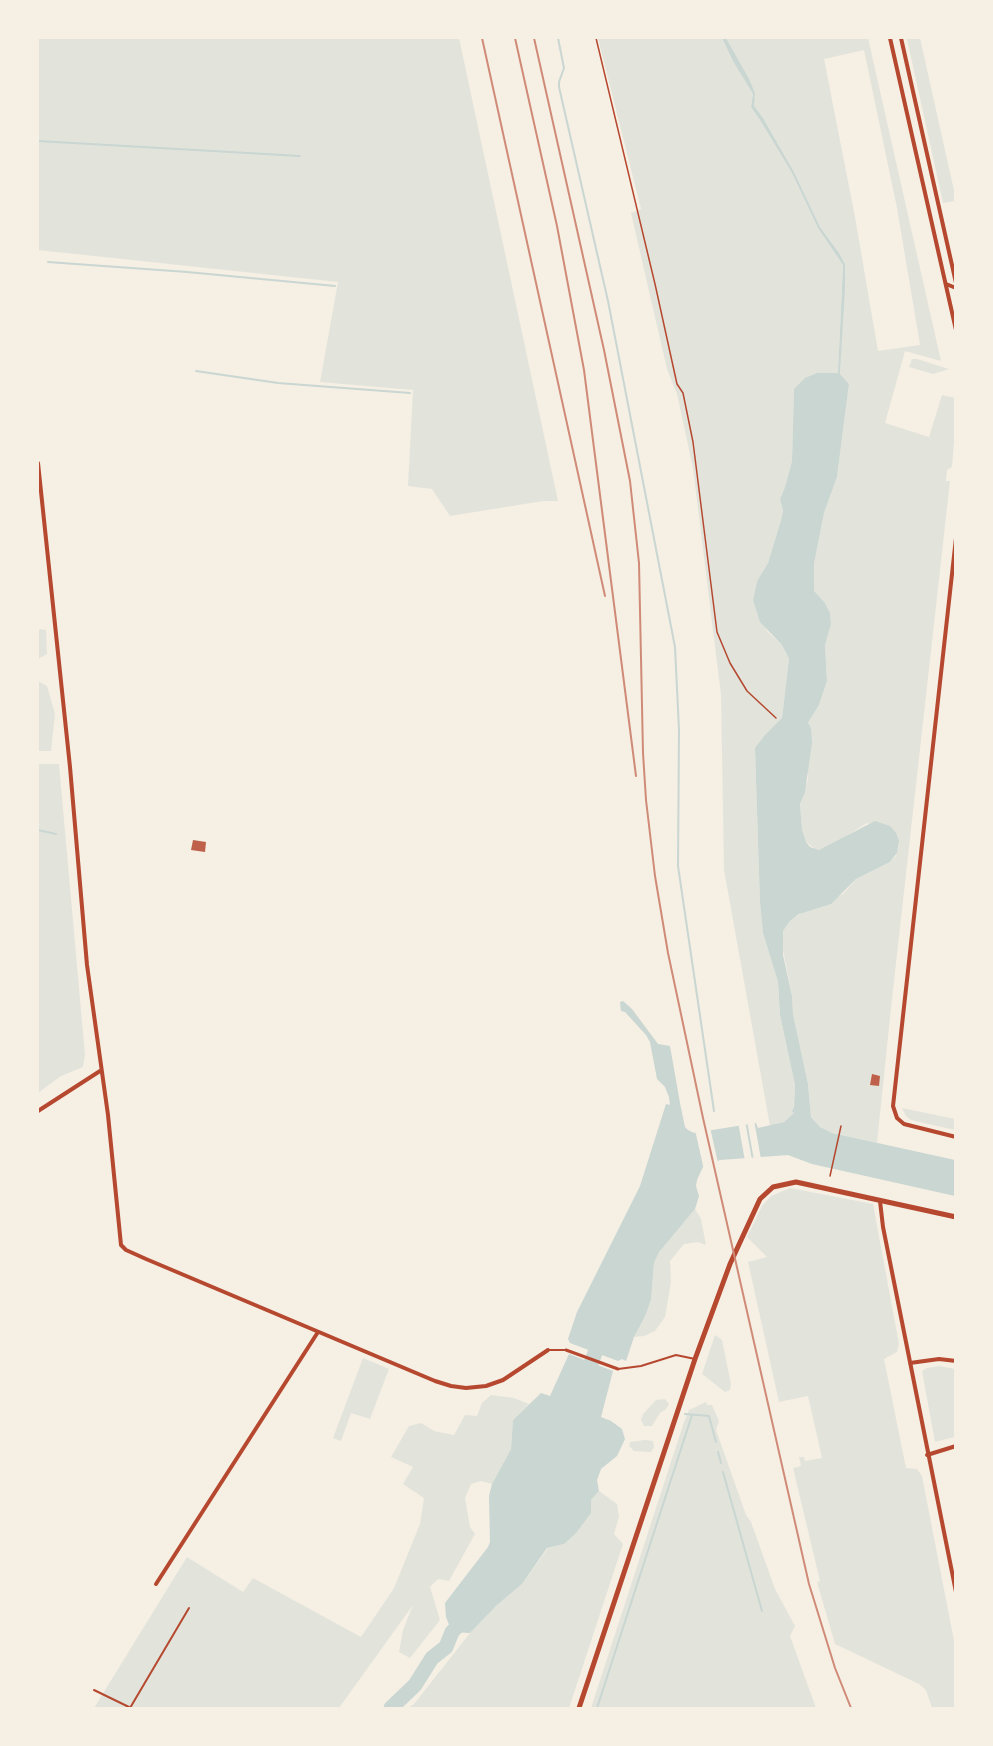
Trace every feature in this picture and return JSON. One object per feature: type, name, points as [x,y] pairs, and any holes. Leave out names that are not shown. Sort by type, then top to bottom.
[{"type":"street","points":[[890,38],[956,330]]},
{"type":"street","points":[[901,38],[955,281],[945,284]]},
{"type":"street","points":[[945,284],[956,288]]},
{"type":"street","points":[[38,463],[69,756],[87,966],[108,1115],[121,1245],[126,1250],[146,1259],[435,1381],[466,1388],[486,1386],[503,1380],[548,1350]]},
{"type":"street","points":[[956,538],[893,1101],[895,1114],[908,1126],[956,1137]]},
{"type":"street","points":[[38,1111],[100,1071]]},
{"type":"street","points":[[579,1708],[695,1359],[735,1253],[760,1199],[768,1190],[778,1185],[804,1183],[956,1217]]},
{"type":"street","points":[[879,1200],[927,1455],[956,1592]]},
{"type":"street","points":[[156,1584],[318,1332]]},
{"type":"street","points":[[566,1350],[618,1370]]},
{"type":"street","points":[[910,1363],[939,1359],[956,1361]]},
{"type":"street","points":[[927,1455],[956,1446]]},
{"type":"lane","points":[[548,1350],[566,1350]]},
{"type":"lane","points":[[618,1370],[641,1366],[676,1355],[695,1359]]},
{"type":"lane","points":[[94,1690],[131,1708],[189,1608]]},
{"type":"path","points":[[596,38],[677,384],[683,393],[693,442],[717,632],[730,663],[747,691],[776,718]]},
{"type":"path","points":[[830,1176],[841,1126]]},
{"type":"shaded area","points":[[38,38],[459,38],[558,501],[543,501],[450,516],[432,489],[408,486],[413,390],[320,382],[338,282],[38,250]]},
{"type":"shaded area","points":[[598,38],[722,38],[753,94],[751,107],[792,173],[818,228],[843,265],[838,373],[794,389],[792,461],[780,499],[783,511],[768,563],[757,581],[753,600],[767,631],[782,645],[789,659],[782,718],[755,748],[763,933],[778,982],[780,1015],[795,1085],[793,1114],[786,1121],[770,1126],[724,870],[721,695],[693,468],[677,394],[667,369],[631,213],[641,209]]},
{"type":"shaded area","points":[[722,38],[726,38],[749,79],[755,93],[754,106],[794,172],[820,227],[845,264],[840,374],[849,384],[837,477],[824,513],[814,564],[814,591],[825,603],[830,613],[831,624],[825,645],[827,681],[819,705],[808,723],[811,728],[812,743],[805,792],[800,804],[802,829],[810,847],[819,850],[875,821],[890,826],[899,841],[897,853],[890,862],[856,879],[831,904],[799,914],[783,931],[783,955],[808,1084],[811,1117],[820,1127],[832,1133],[955,1160],[955,1196],[812,1164],[788,1155],[720,1160],[703,1167],[697,1180],[699,1196],[695,1209],[659,1252],[654,1263],[651,1300],[645,1316],[634,1337],[626,1361],[622,1359],[618,1361],[570,1343],[568,1339],[577,1312],[640,1186],[666,1104],[670,1105],[665,1087],[657,1079],[650,1042],[625,1012],[621,1011],[620,1002],[623,1001],[632,1009],[658,1044],[670,1046],[685,1127],[688,1130],[694,1133],[756,1123],[758,1128],[784,1122],[794,1113],[792,1112],[795,1085],[780,1015],[778,982],[763,933],[755,748],[782,718],[789,659],[782,645],[760,622],[753,600],[757,581],[768,563],[783,511],[780,499],[792,461],[794,389],[805,378],[817,373],[838,373],[843,265],[818,228],[792,173],[751,107],[753,94]]},
{"type":"shaded area","points":[[726,38],[868,38],[941,361],[905,351],[885,423],[929,437],[942,395],[955,398],[952,467],[947,470],[946,481],[950,481],[877,1143],[828,1132],[811,1117],[808,1084],[793,1014],[792,996],[782,945],[783,931],[790,921],[803,912],[843,894],[856,879],[890,862],[896,856],[899,844],[867,823],[820,850],[806,842],[802,829],[800,804],[808,779],[808,723],[819,705],[827,681],[825,645],[831,624],[830,613],[825,603],[813,591],[814,564],[824,513],[837,477],[849,384],[840,374],[845,264],[820,227],[794,172],[763,118],[753,106],[755,93]],"holes":[[[864,50],[897,208],[920,345],[878,351],[824,59]]]},
{"type":"shaded area","points":[[920,38],[955,201],[943,203],[907,39]]},
{"type":"shaded area","points":[[912,359],[949,369],[933,374],[909,367]]},
{"type":"shaded area","points":[[38,629],[46,630],[47,654],[38,659]]},
{"type":"shaded area","points":[[38,681],[47,686],[55,714],[51,751],[38,751]]},
{"type":"shaded area","points":[[38,764],[59,764],[85,1055],[83,1067],[61,1076],[38,1093]]},
{"type":"shaded area","points":[[902,1108],[955,1119],[955,1130],[911,1120]]},
{"type":"shaded area","points":[[790,1188],[873,1204],[899,1344],[897,1352],[884,1359],[906,1468],[917,1469],[922,1476],[955,1646],[955,1708],[932,1708],[926,1690],[919,1684],[835,1644],[817,1582],[820,1581],[793,1468],[801,1466],[799,1457],[804,1457],[805,1461],[822,1458],[808,1396],[779,1402],[748,1262],[767,1257],[747,1237],[762,1206],[771,1196]]},
{"type":"shaded area","points":[[695,1209],[701,1219],[706,1245],[698,1242],[684,1244],[670,1261],[671,1282],[665,1317],[655,1331],[634,1337],[651,1300],[654,1263],[659,1251]]},
{"type":"shaded area","points":[[715,1335],[722,1340],[731,1384],[730,1390],[725,1392],[702,1374]]},
{"type":"shaded area","points":[[569,1354],[613,1371],[601,1417],[622,1429],[625,1439],[617,1456],[601,1469],[597,1480],[599,1491],[591,1500],[591,1513],[576,1533],[564,1544],[547,1548],[522,1584],[497,1605],[470,1633],[452,1632],[446,1617],[445,1603],[490,1542],[489,1496],[492,1484],[511,1449],[513,1420],[541,1393],[550,1396]]},
{"type":"shaded area","points":[[363,1358],[389,1369],[370,1419],[351,1413],[341,1441],[333,1438]]},
{"type":"shaded area","points":[[939,1366],[955,1369],[955,1437],[935,1442],[922,1371]]},
{"type":"shaded area","points":[[491,1395],[514,1398],[529,1404],[513,1420],[511,1449],[492,1484],[481,1481],[471,1484],[465,1498],[470,1527],[475,1534],[449,1581],[438,1579],[430,1587],[440,1620],[410,1658],[399,1652],[403,1630],[413,1605],[339,1708],[94,1708],[187,1557],[243,1592],[253,1578],[361,1637],[394,1588],[420,1524],[424,1498],[403,1484],[413,1467],[391,1457],[409,1426],[421,1423],[434,1431],[454,1435],[465,1415],[477,1416],[482,1403]]},
{"type":"shaded area","points":[[665,1399],[669,1404],[666,1409],[660,1413],[652,1426],[644,1426],[641,1420],[643,1414],[656,1400]]},
{"type":"shaded area","points":[[706,1402],[707,1405],[712,1405],[719,1421],[716,1430],[746,1515],[751,1522],[775,1589],[795,1626],[790,1636],[816,1708],[591,1708],[684,1422],[689,1410]]},
{"type":"shaded area","points":[[653,1441],[654,1447],[651,1452],[634,1451],[629,1446],[630,1442]]},
{"type":"shaded area","points":[[599,1491],[617,1504],[619,1517],[614,1534],[623,1544],[569,1708],[408,1708],[414,1704],[470,1633],[497,1605],[522,1584],[548,1548],[564,1544]]},
{"type":"pier","points":[[754,1120],[761,1159],[754,1160],[747,1121]]},
{"type":"pier","points":[[745,1121],[752,1160],[745,1161],[738,1122]]},
{"type":"pier","points":[[710,1127],[718,1163],[704,1170],[695,1130]]},
{"type":"building","points":[[193,840],[206,842],[205,852],[191,850]]},
{"type":"building","points":[[872,1074],[880,1076],[879,1086],[870,1085]]},
{"type":"waterway","points":[[558,38],[564,68],[559,87],[608,301],[675,647],[679,730],[678,866],[714,1111]]},
{"type":"waterway","points":[[38,141],[300,156]]},
{"type":"waterway","points":[[48,262],[335,286]]},
{"type":"waterway","points":[[196,371],[278,383],[410,393]]},
{"type":"waterway","points":[[38,830],[56,834]]},
{"type":"waterway","points":[[586,1378],[602,1333]]},
{"type":"waterway","points":[[685,1414],[709,1416],[716,1442]]},
{"type":"waterway","points":[[597,1708],[692,1415]]},
{"type":"waterway","points":[[718,1452],[721,1463]]},
{"type":"waterway","points":[[723,1472],[762,1611]]},
{"type":"waterway","points":[[391,1708],[415,1685],[432,1658],[446,1647],[452,1632],[466,1617]]},
{"type":"railway","points":[[482,38],[605,596]]},
{"type":"railway","points":[[515,38],[557,226],[584,370],[636,776]]},
{"type":"railway","points":[[534,38],[604,350],[630,481],[639,563],[646,800],[655,876],[668,953],[703,1118],[809,1584],[835,1668],[851,1708]]}]
